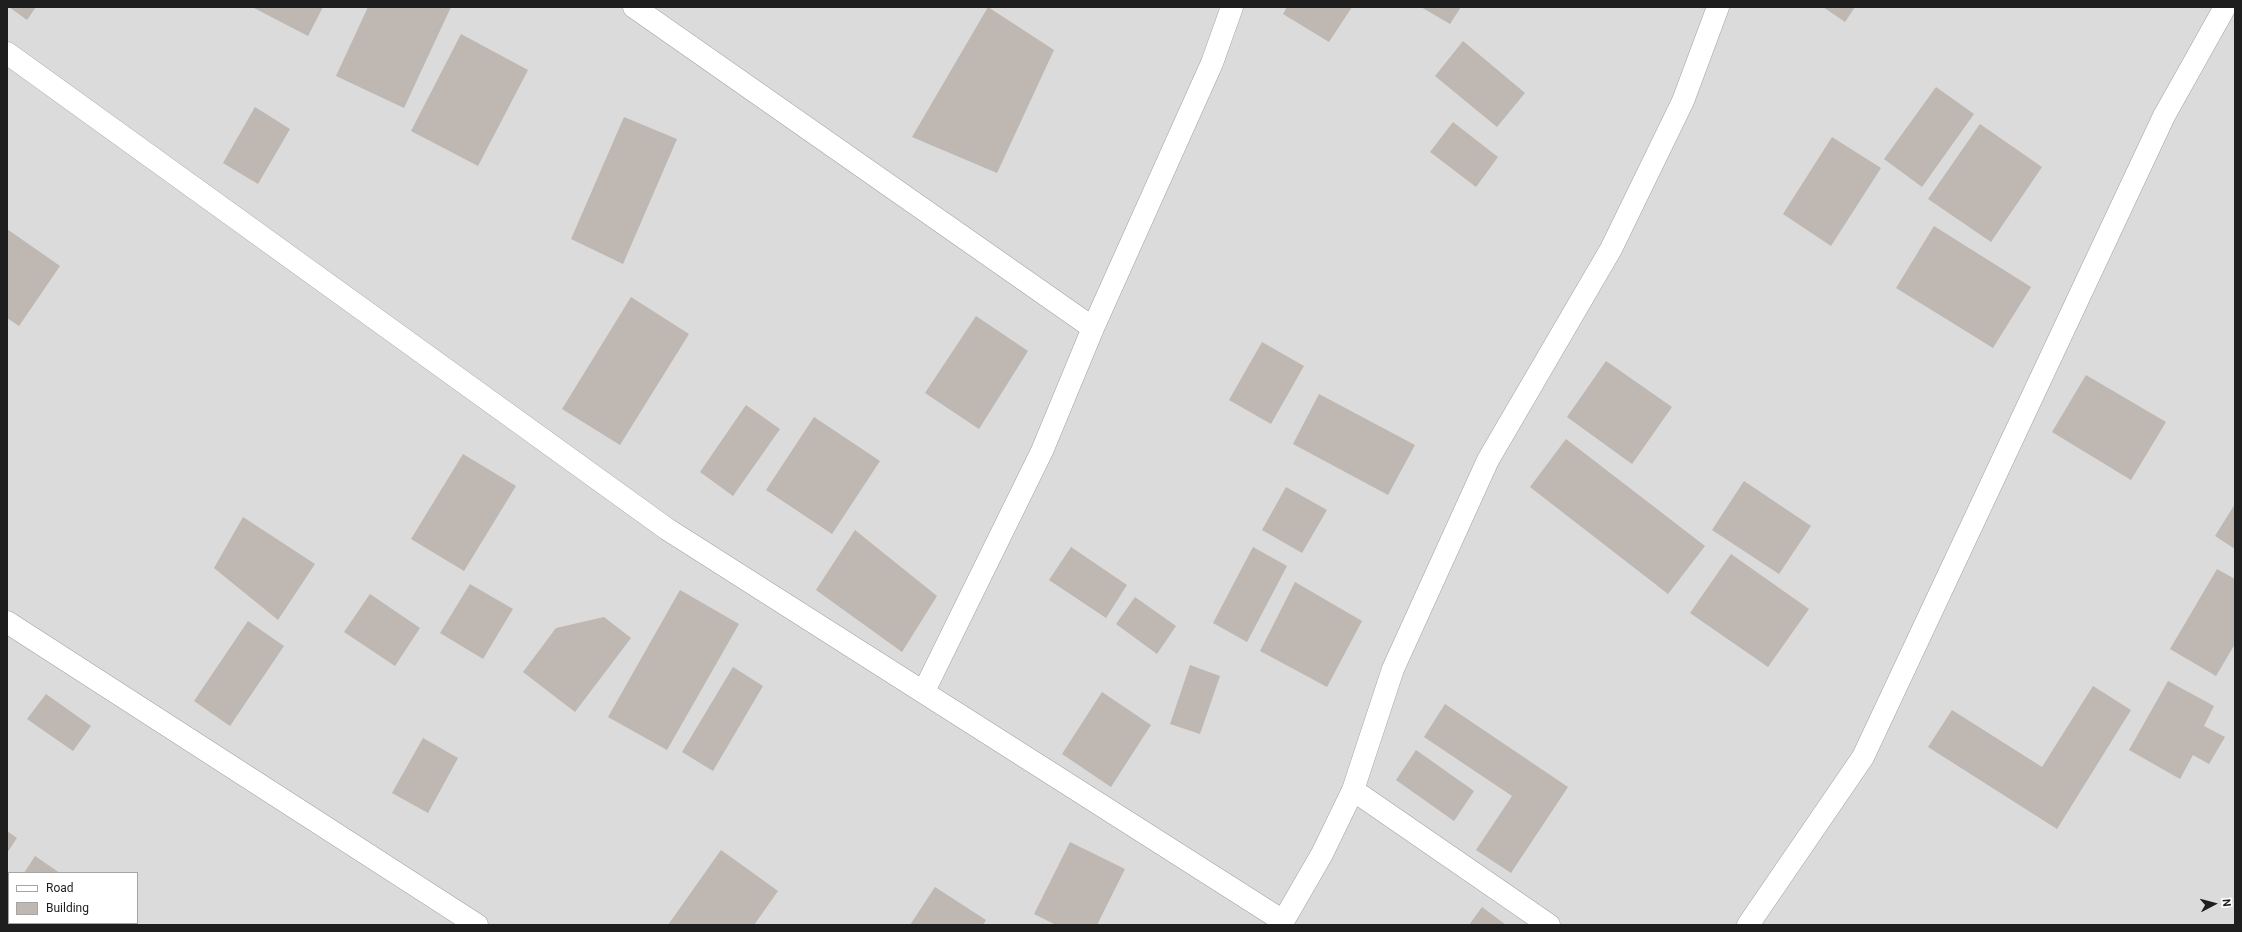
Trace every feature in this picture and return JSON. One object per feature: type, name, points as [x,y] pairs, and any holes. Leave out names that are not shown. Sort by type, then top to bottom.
[{"type":"street","points":[[634,7],[1093,328]]},
{"type":"street","points":[[924,691],[1042,451],[1093,328],[1212,62],[1232,7]]},
{"type":"street","points":[[7,53],[667,529],[924,691],[1282,923],[1322,854],[1353,790],[1393,669],[1488,460],[1611,249],[1683,101],[1718,7]]},
{"type":"street","points":[[1748,925],[1863,757],[2164,116],[2225,7]]},
{"type":"street","points":[[7,622],[477,925]]},
{"type":"street","points":[[1353,790],[1549,925]]},
{"type":"shaded area","points":[[7,7],[2235,7],[2235,925],[7,925]]},
{"type":"building","points":[[9,7],[36,7],[27,20]]},
{"type":"building","points":[[252,7],[323,7],[308,36]]},
{"type":"building","points":[[368,7],[451,7],[404,108],[336,76]]},
{"type":"building","points":[[988,7],[1054,50],[997,173],[912,137]]},
{"type":"building","points":[[1287,7],[1352,7],[1329,42],[1283,14]]},
{"type":"building","points":[[1421,7],[1461,7],[1450,24]]},
{"type":"building","points":[[1823,7],[1855,7],[1845,22]]},
{"type":"building","points":[[461,34],[528,70],[478,166],[411,131]]},
{"type":"building","points":[[1463,41],[1525,93],[1497,127],[1435,76]]},
{"type":"building","points":[[1936,87],[1974,114],[1922,187],[1884,159]]},
{"type":"building","points":[[255,107],[290,129],[258,184],[223,163]]},
{"type":"building","points":[[624,117],[677,139],[623,264],[571,239]]},
{"type":"building","points":[[1453,122],[1498,157],[1476,187],[1430,152]]},
{"type":"building","points":[[1980,124],[2042,167],[1991,242],[1928,199]]},
{"type":"building","points":[[1832,137],[1881,168],[1831,246],[1783,214]]},
{"type":"building","points":[[1934,226],[2031,287],[1993,348],[1896,288]]},
{"type":"building","points":[[7,229],[60,266],[19,326],[7,318]]},
{"type":"building","points":[[631,297],[689,334],[620,445],[562,409]]},
{"type":"building","points":[[976,316],[1028,351],[979,429],[925,393]]},
{"type":"building","points":[[1262,342],[1304,366],[1271,424],[1229,400]]},
{"type":"building","points":[[1606,361],[1672,407],[1632,464],[1567,417]]},
{"type":"building","points":[[2086,375],[2166,422],[2131,480],[2052,432]]},
{"type":"building","points":[[1319,394],[1415,445],[1388,495],[1293,444]]},
{"type":"building","points":[[746,405],[780,429],[733,496],[700,472]]},
{"type":"building","points":[[814,417],[880,461],[832,534],[766,490]]},
{"type":"building","points":[[1566,439],[1705,546],[1668,594],[1530,487]]},
{"type":"building","points":[[463,454],[516,486],[464,571],[411,539]]},
{"type":"building","points":[[1744,481],[1811,526],[1779,574],[1712,530]]},
{"type":"building","points":[[1286,487],[1327,510],[1302,553],[1262,530]]},
{"type":"building","points":[[2235,504],[2235,549],[2215,536]]},
{"type":"building","points":[[243,517],[315,564],[278,620],[214,568]]},
{"type":"building","points":[[855,530],[937,596],[902,652],[816,590]]},
{"type":"building","points":[[1071,547],[1127,585],[1106,618],[1049,580]]},
{"type":"building","points":[[1253,547],[1287,566],[1247,642],[1213,623]]},
{"type":"building","points":[[1731,554],[1809,609],[1768,667],[1690,613]]},
{"type":"building","points":[[2217,569],[2235,579],[2235,644],[2216,676],[2170,649]]},
{"type":"building","points":[[1295,582],[1362,621],[1327,687],[1260,651]]},
{"type":"building","points":[[470,584],[513,609],[483,659],[440,633]]},
{"type":"building","points":[[680,590],[739,624],[667,750],[608,717]]},
{"type":"building","points":[[370,594],[420,628],[395,666],[344,632]]},
{"type":"building","points":[[1135,597],[1176,626],[1157,654],[1116,624]]},
{"type":"building","points":[[604,617],[631,638],[575,712],[523,672],[556,628]]},
{"type":"building","points":[[248,621],[284,646],[230,726],[194,701]]},
{"type":"building","points":[[1190,665],[1220,676],[1200,734],[1170,724]]},
{"type":"building","points":[[733,667],[763,686],[713,771],[682,752]]},
{"type":"building","points":[[2168,681],[2214,706],[2204,726],[2225,737],[2209,764],[2193,755],[2180,779],[2129,750]]},
{"type":"building","points":[[2093,686],[2131,710],[2057,829],[1928,747],[1952,710],[2042,767]]},
{"type":"building","points":[[1102,692],[1151,725],[1111,787],[1062,754]]},
{"type":"building","points":[[46,694],[91,726],[73,751],[27,719]]},
{"type":"building","points":[[1445,704],[1568,787],[1511,873],[1476,850],[1512,796],[1424,737]]},
{"type":"building","points":[[423,738],[458,758],[428,813],[392,793]]},
{"type":"building","points":[[1416,750],[1474,791],[1454,821],[1396,780]]},
{"type":"building","points":[[7,831],[17,838],[7,853]]},
{"type":"building","points":[[1070,842],[1125,869],[1097,925],[1056,925],[1034,914]]},
{"type":"building","points":[[721,850],[778,891],[754,925],[668,925]]},
{"type":"building","points":[[35,856],[59,872],[25,872]]},
{"type":"building","points":[[935,887],[986,920],[983,925],[910,925]]},
{"type":"building","points":[[8,898],[8,914],[7,913]]},
{"type":"building","points":[[1482,907],[1506,925],[1469,925]]},
{"type":"building","points":[[24,924],[82,924],[82,925]]}]
